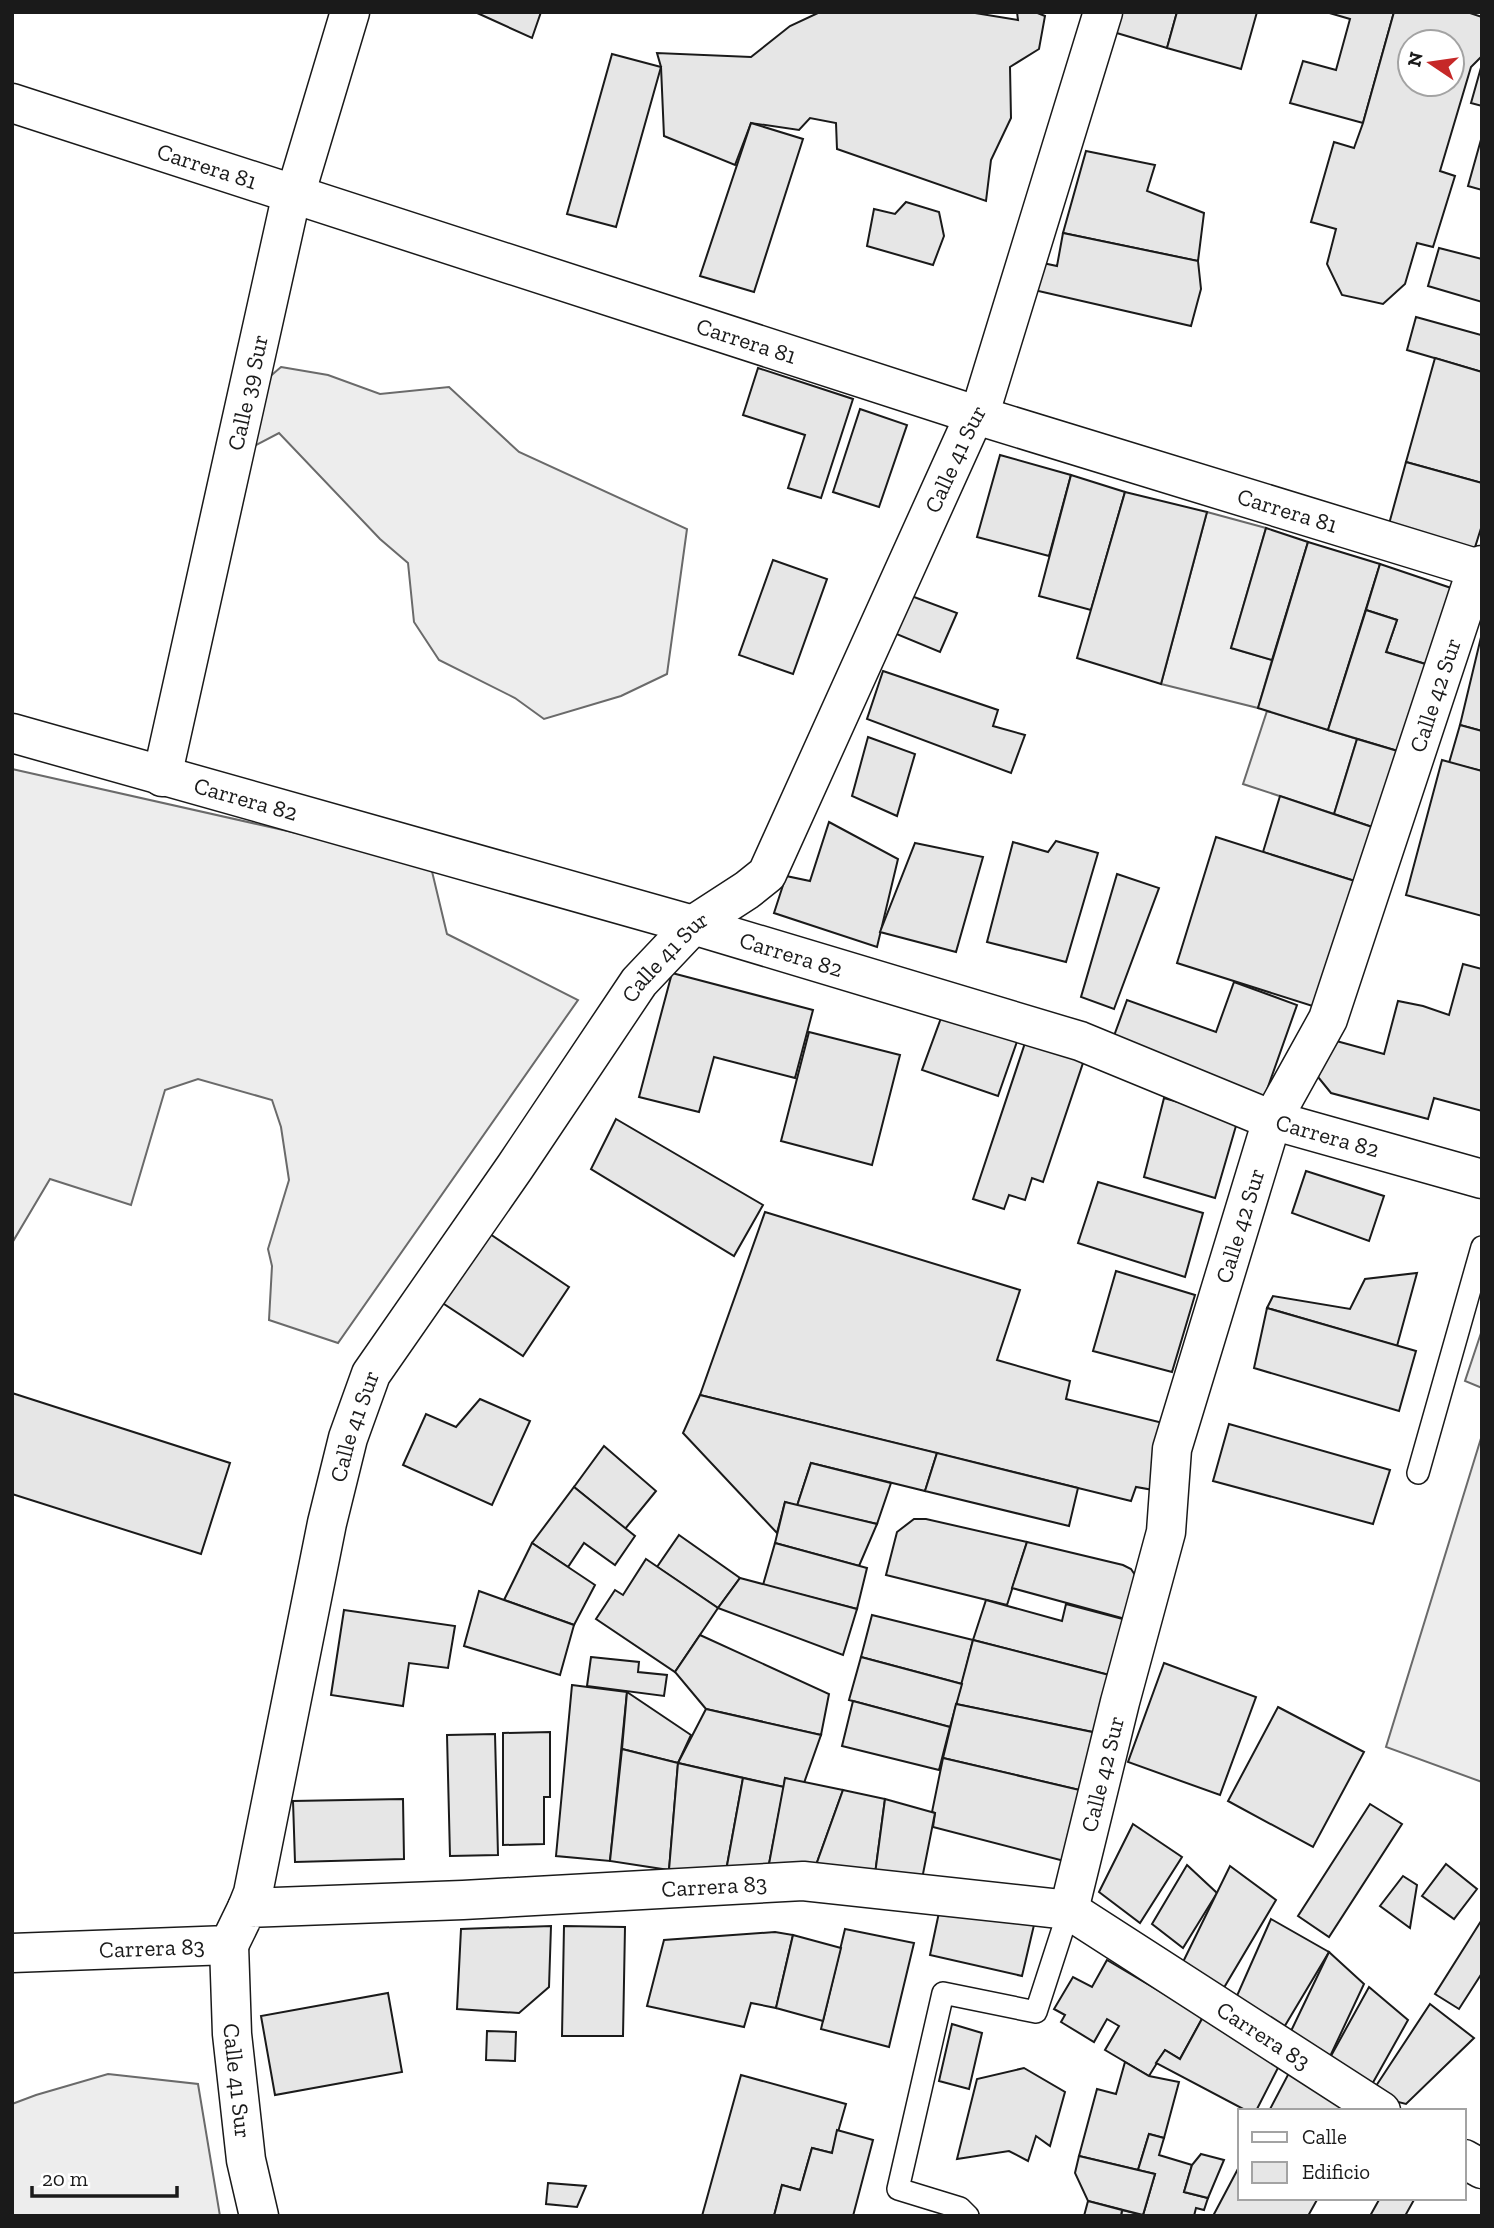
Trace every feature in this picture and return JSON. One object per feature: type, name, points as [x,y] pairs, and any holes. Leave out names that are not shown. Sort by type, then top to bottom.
[{"type":"street","name":"Calle 39 Sur","points":[[162,777],[287,215],[350,12]]},
{"type":"street","name":"Calle 41 Sur","points":[[247,1908],[253,1894],[327,1523],[348,1438],[372,1374],[639,982],[693,925],[747,891],[767,874],[970,425],[984,400],[1103,12]]},
{"type":"street","name":"Carrera 81","points":[[12,103],[976,415],[1481,568]]},
{"type":"street","name":"Calle 42 Sur","points":[[1069,1910],[1120,1702],[1166,1532],[1171,1449],[1272,1120],[1328,1019],[1472,580],[1481,568]]},
{"type":"street","name":"Carrera 82","points":[[12,733],[693,925],[1080,1041],[1272,1120],[1482,1179]]},
{"type":"street","name":"Carrera 83","points":[[12,1953],[229,1945],[247,1908],[463,1900],[803,1881],[1069,1910],[1378,2109]]},
{"type":"street","name":"Calle 41 Sur","points":[[229,1945],[232,2034],[246,2160],[259,2216]]},
{"type":"street","points":[[1466,2160],[1482,2169]]},
{"type":"lane","points":[[1418,1473],[1482,1247]]},
{"type":"lane","points":[[968,2216],[960,2208],[898,2189],[943,1993],[1036,2012],[1069,1910]]},
{"type":"shaded area","points":[[281,367],[328,375],[380,394],[449,387],[519,452],[687,529],[667,674],[621,696],[544,719],[515,698],[439,660],[414,622],[408,563],[380,539],[279,433],[243,452],[246,397]]},
{"type":"shaded area","points":[[1207,512],[1266,528],[1231,648],[1272,660],[1258,708],[1161,684]]},
{"type":"shaded area","points":[[1267,711],[1357,739],[1334,814],[1243,784]]},
{"type":"shaded area","points":[[12,769],[430,863],[447,934],[578,1000],[338,1343],[269,1320],[272,1266],[268,1249],[289,1180],[281,1127],[272,1100],[198,1079],[165,1090],[131,1205],[50,1179],[12,1243]]},
{"type":"shaded area","points":[[1482,1330],[1482,1388],[1465,1381]]},
{"type":"shaded area","points":[[1482,1435],[1482,1782],[1386,1747]]},
{"type":"shaded area","points":[[108,2074],[198,2084],[220,2216],[12,2216],[12,2104]]},
{"type":"building","points":[[475,12],[541,12],[532,38]]},
{"type":"building","points":[[820,12],[969,12],[1018,20],[1017,12],[1035,12],[1045,16],[1039,49],[1010,67],[1011,118],[991,160],[986,201],[837,149],[836,123],[810,118],[799,130],[751,123],[735,165],[664,136],[661,67],[657,53],[751,57],[790,26]]},
{"type":"building","points":[[1114,12],[1177,12],[1167,48],[1110,31]]},
{"type":"building","points":[[1177,12],[1257,12],[1241,69],[1167,48]]},
{"type":"building","points":[[1326,12],[1394,12],[1363,123],[1290,103],[1303,61],[1336,70],[1350,19]]},
{"type":"building","points":[[1394,12],[1467,12],[1482,17],[1482,56],[1471,67],[1466,84],[1466,28],[1396,28],[1396,98],[1462,98],[1440,171],[1455,176],[1433,247],[1417,243],[1405,284],[1383,304],[1342,295],[1327,264],[1336,229],[1311,222],[1334,142],[1354,148]]},
{"type":"building","points":[[612,54],[661,67],[616,227],[567,214]]},
{"type":"building","points":[[1482,64],[1482,106],[1471,103]]},
{"type":"building","points":[[751,123],[803,139],[754,292],[700,276]]},
{"type":"building","points":[[1482,136],[1482,190],[1468,186]]},
{"type":"building","points":[[1086,151],[1155,165],[1147,191],[1204,213],[1198,261],[1063,233]]},
{"type":"building","points":[[906,202],[939,212],[944,236],[933,265],[867,246],[874,209],[895,214]]},
{"type":"building","points":[[1063,233],[1198,261],[1201,289],[1191,326],[1034,290],[1038,262],[1057,266]]},
{"type":"building","points":[[1439,248],[1482,259],[1482,302],[1428,286]]},
{"type":"building","points":[[1416,317],[1481,335],[1482,331],[1482,372],[1407,350]]},
{"type":"building","points":[[1435,358],[1482,372],[1482,483],[1406,462]]},
{"type":"building","points":[[758,368],[853,399],[821,498],[788,488],[805,435],[743,415]]},
{"type":"building","points":[[860,409],[907,425],[879,507],[833,492]]},
{"type":"building","points":[[1000,455],[1071,475],[1049,556],[977,537]]},
{"type":"building","points":[[1406,462],[1482,483],[1482,525],[1471,560],[1386,535]]},
{"type":"building","points":[[1071,475],[1125,492],[1091,610],[1039,596]]},
{"type":"building","points":[[1125,492],[1207,512],[1161,684],[1077,658]]},
{"type":"building","points":[[1266,528],[1308,542],[1272,660],[1231,648]]},
{"type":"building","points":[[1308,542],[1380,564],[1328,730],[1258,708]]},
{"type":"building","points":[[773,560],[827,579],[793,674],[739,655]]},
{"type":"building","points":[[1380,564],[1457,590],[1432,666],[1386,652],[1397,620],[1366,610]]},
{"type":"building","points":[[906,594],[957,613],[940,652],[894,633]]},
{"type":"building","points":[[1366,610],[1397,620],[1386,652],[1432,666],[1401,752],[1328,730]]},
{"type":"building","points":[[1482,633],[1482,731],[1460,725]]},
{"type":"building","points":[[883,671],[998,710],[993,726],[1025,735],[1011,773],[867,719]]},
{"type":"building","points":[[1460,725],[1482,731],[1482,771],[1449,763]]},
{"type":"building","points":[[868,737],[915,754],[897,816],[852,796]]},
{"type":"building","points":[[1357,739],[1401,752],[1378,829],[1334,814]]},
{"type":"building","points":[[1442,760],[1482,771],[1482,916],[1406,895]]},
{"type":"building","points":[[1280,796],[1378,829],[1361,883],[1263,852]]},
{"type":"building","points":[[829,822],[898,859],[877,947],[774,913],[786,876],[810,881]]},
{"type":"building","points":[[1216,837],[1361,883],[1322,1009],[1177,963]]},
{"type":"building","points":[[1056,841],[1098,853],[1066,962],[987,942],[1013,842],[1048,852]]},
{"type":"building","points":[[915,843],[983,857],[956,952],[880,932]]},
{"type":"building","points":[[1117,874],[1159,888],[1114,1009],[1081,997]]},
{"type":"building","points":[[1463,964],[1482,969],[1482,1111],[1434,1098],[1428,1119],[1331,1093],[1318,1077],[1329,1039],[1384,1054],[1398,1001],[1449,1015]]},
{"type":"building","points":[[672,973],[813,1010],[795,1078],[714,1057],[699,1112],[639,1097]]},
{"type":"building","points":[[1234,982],[1297,1005],[1263,1101],[1110,1047],[1127,1000],[1216,1032]]},
{"type":"building","points":[[952,988],[1028,1010],[998,1096],[922,1070]]},
{"type":"building","points":[[1029,1031],[1087,1051],[1043,1182],[1032,1178],[1025,1200],[1009,1195],[1004,1209],[973,1199]]},
{"type":"building","points":[[809,1032],[900,1055],[872,1165],[781,1141]]},
{"type":"building","points":[[1164,1098],[1238,1119],[1215,1198],[1144,1177]]},
{"type":"building","points":[[616,1119],[763,1205],[734,1256],[591,1169]]},
{"type":"building","points":[[1306,1171],[1384,1196],[1369,1241],[1292,1213]]},
{"type":"building","points":[[1098,1182],[1203,1213],[1185,1277],[1078,1243]]},
{"type":"building","points":[[765,1212],[1020,1290],[997,1360],[1070,1381],[1066,1399],[1167,1424],[1159,1491],[1136,1487],[1131,1501],[700,1395]]},
{"type":"building","points":[[487,1232],[569,1287],[523,1356],[441,1302]]},
{"type":"building","points":[[1116,1271],[1195,1295],[1172,1372],[1093,1351]]},
{"type":"building","points":[[1417,1273],[1397,1346],[1267,1308],[1273,1296],[1350,1309],[1365,1279]]},
{"type":"building","points":[[1267,1308],[1416,1351],[1399,1411],[1254,1368]]},
{"type":"building","points":[[12,1393],[230,1463],[201,1554],[12,1494]]},
{"type":"building","points":[[700,1395],[937,1453],[925,1491],[811,1463],[797,1506],[785,1502],[777,1533],[683,1433]]},
{"type":"building","points":[[480,1399],[530,1421],[492,1505],[403,1465],[426,1414],[456,1427]]},
{"type":"building","points":[[1229,1424],[1390,1470],[1373,1524],[1213,1481]]},
{"type":"building","points":[[604,1446],[656,1491],[625,1529],[574,1487]]},
{"type":"building","points":[[937,1453],[1078,1488],[1069,1526],[925,1491]]},
{"type":"building","points":[[811,1463],[891,1483],[877,1524],[797,1506]]},
{"type":"building","points":[[574,1487],[635,1536],[615,1565],[584,1543],[568,1567],[532,1543]]},
{"type":"building","points":[[785,1502],[877,1524],[859,1566],[775,1543]]},
{"type":"building","points":[[914,1519],[926,1519],[1027,1542],[1007,1605],[886,1575],[897,1532]]},
{"type":"building","points":[[679,1535],[740,1578],[718,1608],[657,1567]]},
{"type":"building","points":[[1027,1542],[1131,1569],[1135,1575],[1129,1620],[1012,1588]]},
{"type":"building","points":[[532,1543],[595,1585],[574,1625],[504,1600]]},
{"type":"building","points":[[775,1543],[867,1568],[857,1609],[763,1585]]},
{"type":"building","points":[[646,1559],[718,1608],[675,1672],[596,1619],[615,1590],[623,1595]]},
{"type":"building","points":[[740,1578],[857,1609],[843,1655],[718,1608]]},
{"type":"building","points":[[479,1591],[574,1625],[560,1675],[464,1646]]},
{"type":"building","points":[[986,1600],[1062,1621],[1066,1604],[1134,1622],[1113,1676],[973,1640]]},
{"type":"building","points":[[344,1610],[455,1626],[448,1668],[409,1663],[403,1706],[331,1695]]},
{"type":"building","points":[[872,1615],[973,1640],[962,1684],[861,1657]]},
{"type":"building","points":[[700,1635],[829,1694],[821,1735],[706,1709],[675,1672]]},
{"type":"building","points":[[973,1640],[1113,1676],[1098,1733],[956,1704]]},
{"type":"building","points":[[591,1657],[639,1662],[638,1672],[667,1675],[664,1696],[587,1686]]},
{"type":"building","points":[[861,1657],[962,1684],[950,1727],[849,1700]]},
{"type":"building","points":[[1164,1663],[1256,1697],[1220,1795],[1128,1762]]},
{"type":"building","points":[[572,1685],[627,1692],[610,1861],[556,1856]]},
{"type":"building","points":[[627,1692],[691,1735],[678,1763],[622,1749]]},
{"type":"building","points":[[853,1701],[950,1727],[939,1770],[842,1746]]},
{"type":"building","points":[[956,1704],[1102,1734],[1088,1792],[943,1758]]},
{"type":"building","points":[[1278,1707],[1364,1752],[1313,1847],[1228,1801]]},
{"type":"building","points":[[706,1709],[821,1735],[804,1783],[785,1778],[784,1787],[678,1763]]},
{"type":"building","points":[[550,1732],[550,1797],[544,1797],[544,1844],[503,1845],[503,1733]]},
{"type":"building","points":[[495,1734],[498,1855],[450,1856],[447,1735]]},
{"type":"building","points":[[622,1749],[678,1763],[669,1870],[610,1861]]},
{"type":"building","points":[[943,1758],[1088,1792],[1072,1863],[933,1827],[935,1813],[932,1812]]},
{"type":"building","points":[[678,1763],[743,1778],[726,1871],[669,1870]]},
{"type":"building","points":[[743,1778],[784,1787],[769,1864],[726,1871]]},
{"type":"building","points":[[785,1778],[843,1790],[815,1868],[769,1864]]},
{"type":"building","points":[[843,1790],[885,1799],[875,1874],[815,1868]]},
{"type":"building","points":[[403,1799],[404,1859],[295,1862],[293,1801]]},
{"type":"building","points":[[885,1799],[935,1813],[922,1879],[875,1874]]},
{"type":"building","points":[[1370,1804],[1402,1824],[1329,1937],[1298,1916]]},
{"type":"building","points":[[1133,1824],[1182,1857],[1140,1923],[1099,1892]]},
{"type":"building","points":[[1446,1864],[1477,1889],[1454,1919],[1422,1896]]},
{"type":"building","points":[[1187,1865],[1217,1893],[1183,1948],[1152,1924]]},
{"type":"building","points":[[1230,1866],[1276,1900],[1222,1991],[1183,1962]]},
{"type":"building","points":[[1403,1876],[1417,1885],[1410,1928],[1380,1906]]},
{"type":"building","points":[[941,1903],[1034,1925],[1022,1976],[930,1955]]},
{"type":"building","points":[[1271,1919],[1329,1952],[1280,2034],[1232,2007]]},
{"type":"building","points":[[1481,1921],[1482,1973],[1459,2009],[1435,1994]]},
{"type":"building","points":[[551,1926],[549,1987],[519,2013],[457,2009],[461,1929]]},
{"type":"building","points":[[564,1926],[625,1927],[623,2036],[562,2036]]},
{"type":"building","points":[[845,1929],[914,1943],[889,2047],[821,2029]]},
{"type":"building","points":[[775,1932],[793,1935],[776,2008],[751,2003],[744,2027],[647,2006],[664,1940]]},
{"type":"building","points":[[793,1935],[841,1948],[823,2021],[776,2008]]},
{"type":"building","points":[[1329,1952],[1364,1984],[1326,2065],[1291,2031]]},
{"type":"building","points":[[1107,1960],[1203,2017],[1180,2059],[1165,2050],[1149,2076],[1105,2050],[1119,2026],[1107,2019],[1094,2042],[1061,2022],[1065,2015],[1054,2009],[1073,1977],[1092,1987]]},
{"type":"building","points":[[1369,1987],[1408,2020],[1366,2095],[1326,2065]]},
{"type":"building","points":[[388,1993],[402,2072],[275,2095],[261,2016]]},
{"type":"building","points":[[1430,2004],[1474,2038],[1406,2104],[1370,2095]]},
{"type":"building","points":[[1203,2017],[1281,2062],[1257,2109],[1243,2109],[1156,2063],[1165,2050],[1180,2059]]},
{"type":"building","points":[[952,2024],[982,2033],[969,2089],[939,2081]]},
{"type":"building","points":[[487,2031],[516,2032],[515,2061],[486,2060]]},
{"type":"building","points":[[1125,2062],[1149,2076],[1179,2082],[1164,2138],[1149,2134],[1138,2170],[1079,2156],[1097,2089],[1116,2094]]},
{"type":"building","points":[[1024,2068],[1065,2092],[1050,2146],[1036,2136],[1028,2161],[1009,2151],[957,2159],[977,2079]]},
{"type":"building","points":[[1290,2071],[1367,2109],[1270,2109]]},
{"type":"building","points":[[741,2075],[846,2104],[832,2153],[812,2148],[800,2190],[782,2185],[774,2216],[702,2216]]},
{"type":"building","points":[[837,2130],[873,2140],[853,2216],[774,2216],[782,2185],[800,2190],[812,2148],[832,2153]]},
{"type":"building","points":[[1149,2134],[1164,2138],[1159,2155],[1192,2165],[1184,2192],[1208,2198],[1204,2210],[1196,2208],[1194,2216],[1121,2216],[1122,2210],[1143,2215],[1155,2174],[1138,2170]]},
{"type":"building","points":[[1201,2154],[1224,2160],[1208,2198],[1184,2192],[1192,2165]]},
{"type":"building","points":[[1079,2156],[1155,2174],[1143,2215],[1088,2201],[1075,2173]]},
{"type":"building","points":[[1238,2169],[1238,2200],[1317,2200],[1308,2216],[1213,2216]]},
{"type":"building","points":[[548,2183],[586,2186],[577,2207],[546,2204]]},
{"type":"building","points":[[1379,2200],[1414,2200],[1405,2216],[1370,2216]]},
{"type":"building","points":[[1088,2201],[1122,2210],[1121,2216],[1084,2216]]}]
